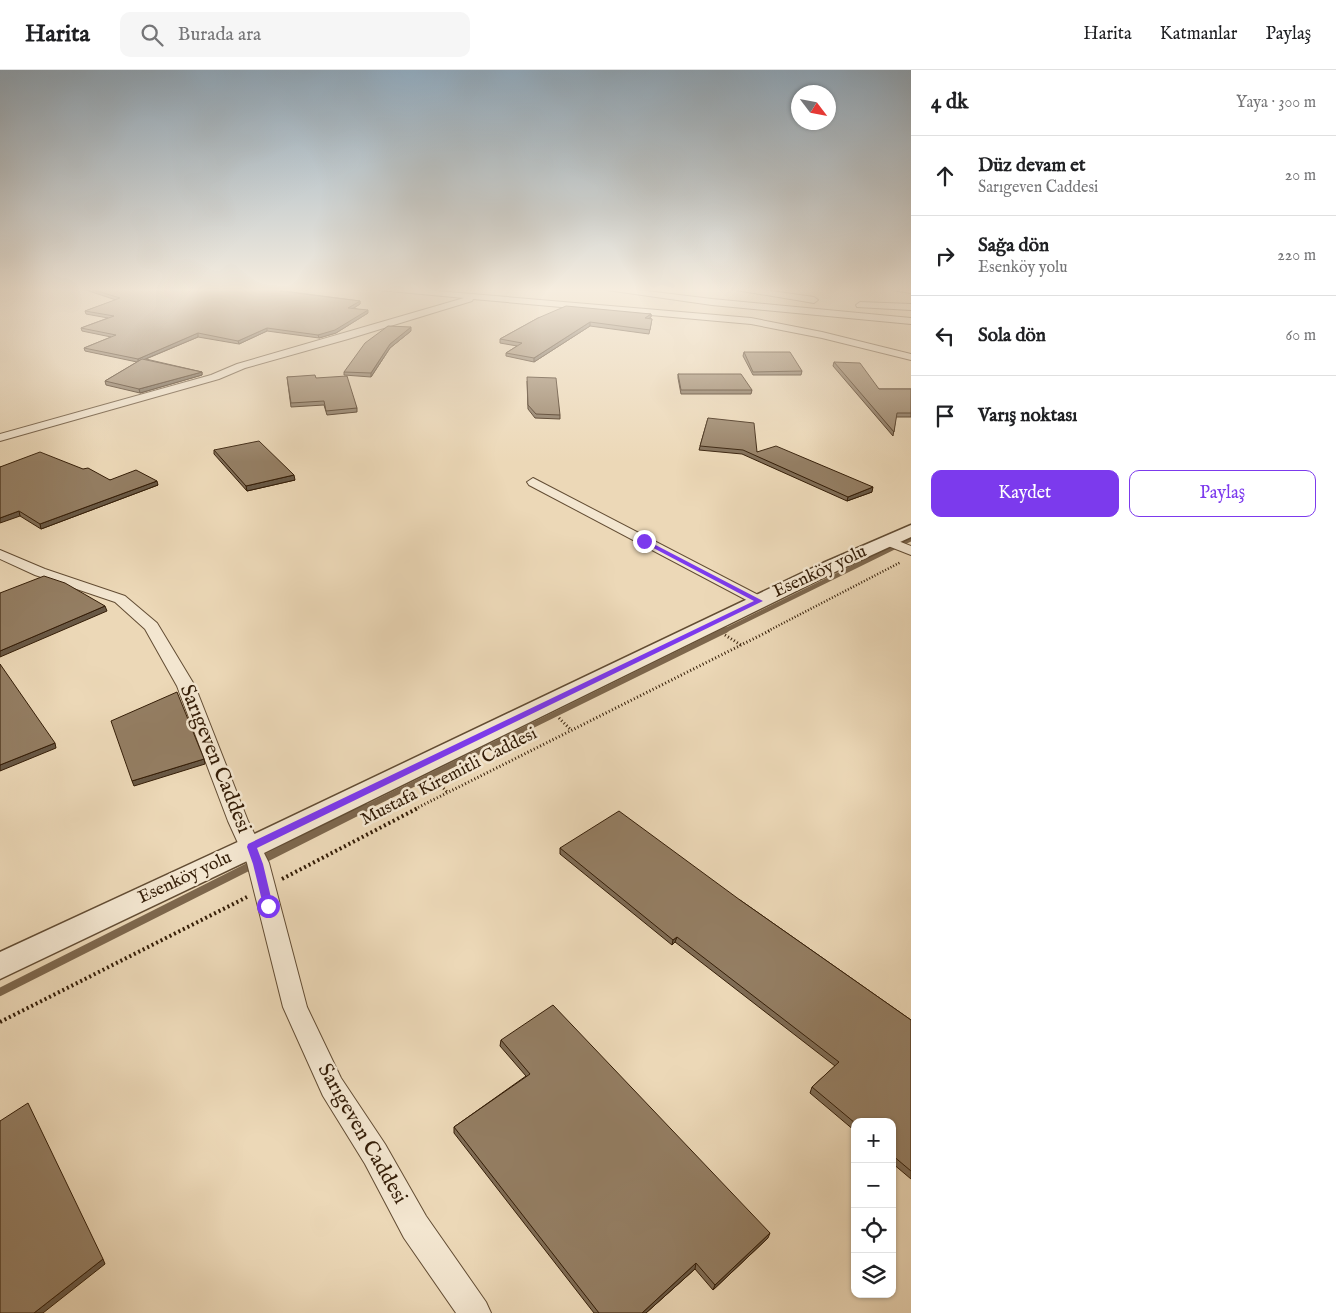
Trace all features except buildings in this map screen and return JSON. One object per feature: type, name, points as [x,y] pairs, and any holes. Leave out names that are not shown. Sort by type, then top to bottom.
[{"type":"street","points":[[0,438],[215,377],[241,366],[313,346]]},
{"type":"street","points":[[869,346],[911,356]]},
{"type":"street","points":[[533,482],[759,601]]},
{"type":"street","name":"Esenköy yolu","points":[[0,966],[257,863],[759,601],[901,546]]},
{"type":"street","name":"Sarıgeven Caddesi","points":[[0,554],[40,572],[120,599],[151,626],[186,686],[238,821],[257,863],[295,1007],[332,1087],[375,1154],[415,1227],[475,1313]]},
{"type":"path","name":"Mustafa Kiremitli Caddesi","points":[[0,1022],[257,863],[447,792],[742,645],[901,546]]},
{"type":"path","points":[[727,636],[742,645]]},
{"type":"path","points":[[560,719],[571,730]]},
{"type":"path","points":[[437,781],[447,792]]},
{"type":"waterway","points":[[724,631],[911,539]]},
{"type":"waterway","points":[[364,809],[726,630]]},
{"type":"waterway","points":[[0,992],[364,809]]},
{"type":"route","points":[[268,906],[252,847],[759,601],[644,541]]}]
